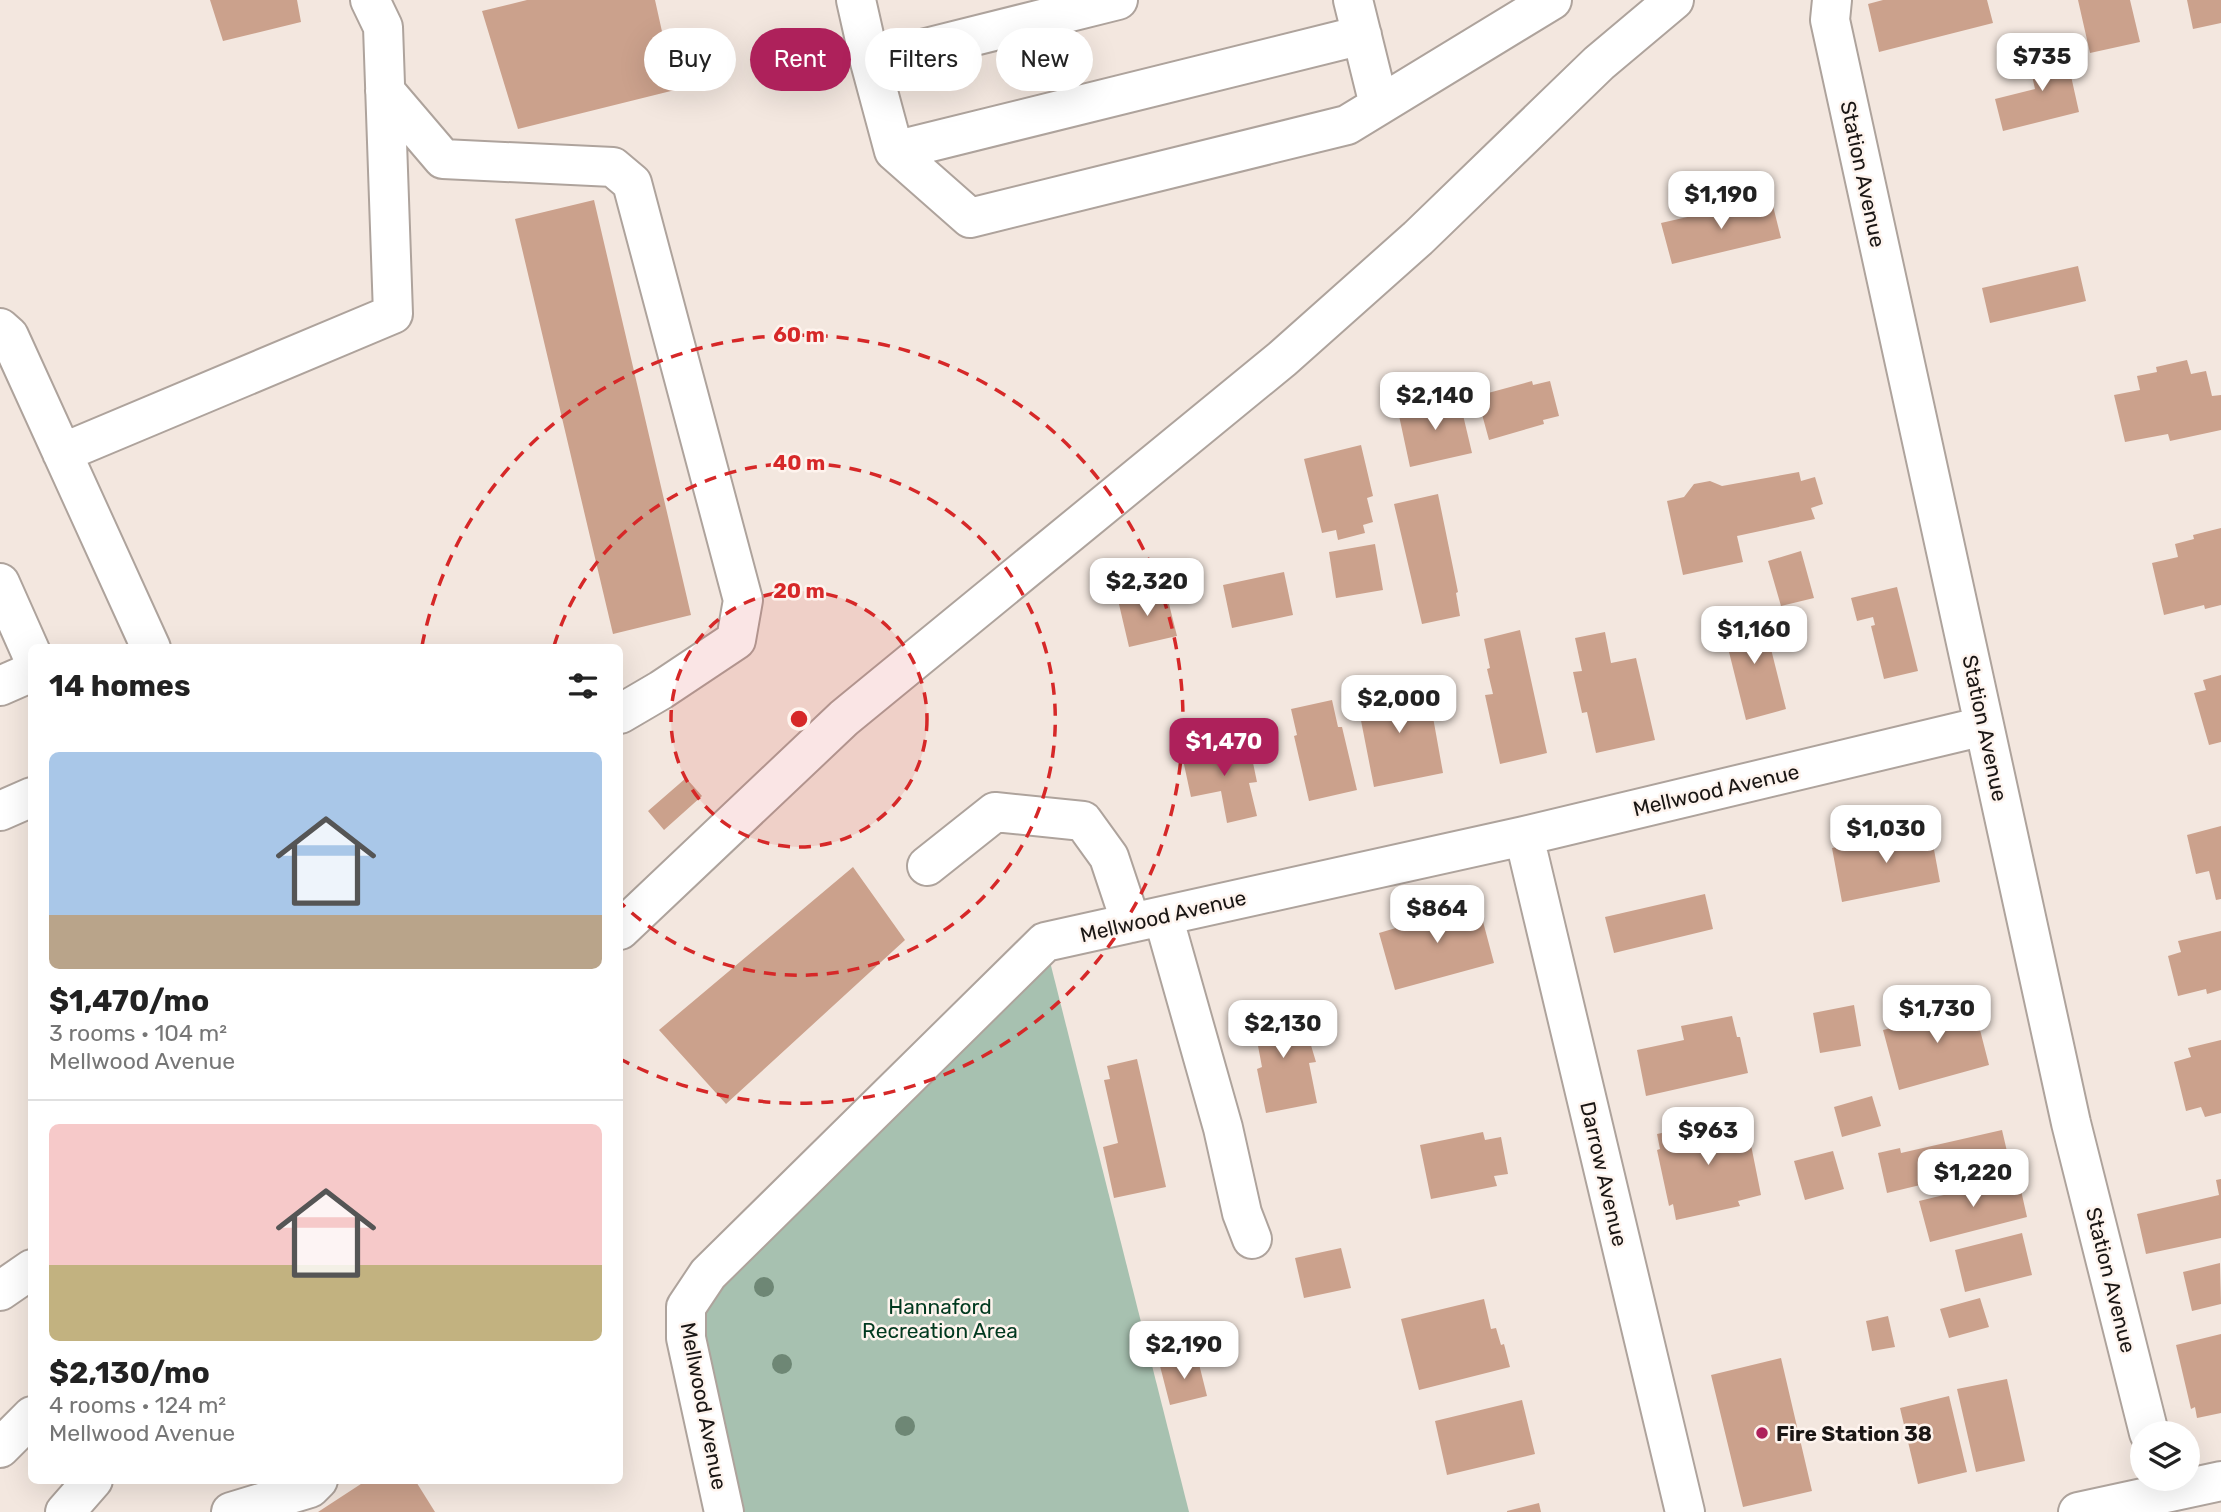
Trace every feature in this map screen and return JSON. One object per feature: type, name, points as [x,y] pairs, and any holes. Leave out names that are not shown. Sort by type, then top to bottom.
[{"type":"street","points":[[62,453],[393,314],[383,27],[370,0]]},
{"type":"street","points":[[856,0],[865,40]]},
{"type":"street","points":[[982,34],[1118,0]]},
{"type":"street","points":[[623,927],[844,718],[1282,359],[1418,238],[1599,63],[1674,0]]},
{"type":"street","points":[[878,91],[894,150],[970,218],[1347,125],[1532,6]]},
{"type":"street","name":"Station Avenue","points":[[1831,10],[2071,1123],[2146,1421]]},
{"type":"street","points":[[894,150],[1357,18],[1379,105]]},
{"type":"street","points":[[385,91],[443,159],[613,167],[632,183],[743,600],[736,640],[662,690],[623,712]]},
{"type":"street","points":[[0,328],[9,336],[149,644]]},
{"type":"street","points":[[0,583],[28,646]]},
{"type":"street","points":[[0,686],[28,673]]},
{"type":"street","name":"Mellwood Avenue","points":[[724,1512],[686,1338],[686,1307],[708,1274],[1045,942],[1524,836],[1984,726]]},
{"type":"street","points":[[0,811],[28,799]]},
{"type":"street","points":[[927,866],[995,812],[1083,821],[1110,857],[1147,920],[1223,1128],[1242,1213],[1252,1239]]},
{"type":"street","name":"Darrow Avenue","points":[[1524,836],[1685,1512]]},
{"type":"street","points":[[0,1291],[28,1272]]},
{"type":"street","points":[[0,1448],[28,1420]]},
{"type":"street","points":[[2200,1483],[2221,1481]]},
{"type":"street","points":[[65,1512],[90,1484]]},
{"type":"street","points":[[231,1512],[310,1488],[314,1484]]},
{"type":"street","points":[[2078,1512],[2146,1491]]},
{"type":"green space","name":"Hannaford Recreation Area","points":[[1045,942],[1189,1512],[724,1512],[696,1377],[708,1274]]},
{"type":"building","points":[[210,0],[297,0],[301,22],[223,41]]},
{"type":"building","points":[[527,0],[655,0],[661,28],[644,28],[644,91],[671,91],[518,129],[482,11]]},
{"type":"building","points":[[1883,0],[1987,0],[1993,23],[1879,52],[1868,4]]},
{"type":"building","points":[[2078,0],[2130,0],[2140,42],[2090,53]]},
{"type":"building","points":[[2187,0],[2221,0],[2221,23],[2193,29]]},
{"type":"building","points":[[2068,48],[2075,75],[2071,76],[2079,112],[2003,131],[1995,99],[2035,89],[2028,58]]},
{"type":"building","points":[[1771,198],[1781,238],[1672,264],[1661,223]]},
{"type":"building","points":[[594,200],[691,615],[613,634],[515,219]]},
{"type":"building","points":[[2078,266],[2086,301],[1990,323],[1982,288]]},
{"type":"building","points":[[2187,360],[2191,374],[2206,371],[2212,396],[2221,395],[2221,430],[2170,441],[2168,434],[2125,442],[2114,395],[2140,390],[2137,376],[2157,372],[2156,367]]},
{"type":"building","points":[[1532,381],[1533,385],[1550,381],[1559,416],[1543,420],[1544,424],[1489,440],[1477,396]]},
{"type":"building","points":[[1459,398],[1472,453],[1410,467],[1398,411]]},
{"type":"building","points":[[1361,445],[1373,496],[1367,498],[1373,522],[1363,525],[1365,533],[1338,540],[1336,530],[1322,533],[1304,459]]},
{"type":"building","points":[[1799,472],[1801,481],[1815,477],[1823,504],[1811,508],[1815,519],[1737,536],[1743,562],[1683,575],[1667,501],[1684,497],[1694,484],[1710,481],[1722,486]]},
{"type":"building","points":[[1438,494],[1458,592],[1460,616],[1422,624],[1394,504]]},
{"type":"building","points":[[2221,528],[2221,605],[2205,609],[2204,605],[2164,615],[2152,563],[2178,557],[2175,544],[2194,539],[2193,535]]},
{"type":"building","points":[[1375,544],[1383,590],[1336,598],[1329,552]]},
{"type":"building","points":[[1801,551],[1814,598],[1781,606],[1768,561]]},
{"type":"building","points":[[1284,572],[1293,615],[1232,628],[1223,585]]},
{"type":"building","points":[[1897,587],[1918,671],[1884,679],[1871,626],[1875,625],[1873,617],[1857,621],[1851,598]]},
{"type":"building","points":[[1165,588],[1177,636],[1129,647],[1118,600]]},
{"type":"building","points":[[1762,613],[1786,709],[1746,720],[1722,624]]},
{"type":"building","points":[[1520,630],[1547,753],[1500,764],[1485,695],[1493,694],[1484,639]]},
{"type":"building","points":[[1605,632],[1611,663],[1636,658],[1655,740],[1596,753],[1587,712],[1582,713],[1573,672],[1582,671],[1575,638]]},
{"type":"building","points":[[2221,675],[2221,742],[2209,745],[2194,693],[2206,690],[2203,680]]},
{"type":"building","points":[[1418,682],[1423,708],[1431,706],[1443,773],[1374,787],[1356,695]]},
{"type":"building","points":[[1332,700],[1338,727],[1342,727],[1357,790],[1309,801],[1294,736],[1297,735],[1291,709]]},
{"type":"building","points":[[1241,742],[1245,759],[1252,758],[1257,782],[1249,783],[1257,816],[1227,823],[1221,791],[1191,797],[1182,755]]},
{"type":"building","points":[[686,778],[702,796],[664,830],[648,811]]},
{"type":"building","points":[[2221,826],[2221,899],[2216,900],[2209,871],[2196,874],[2187,835]]},
{"type":"building","points":[[1930,828],[1940,882],[1842,902],[1832,848]]},
{"type":"building","points":[[853,867],[905,940],[726,1104],[659,1030]]},
{"type":"building","points":[[1705,894],[1713,929],[1614,953],[1605,917]]},
{"type":"building","points":[[1477,899],[1494,963],[1395,990],[1379,933],[1406,925],[1405,918]]},
{"type":"building","points":[[2221,931],[2221,990],[2207,994],[2206,989],[2178,996],[2168,956],[2181,952],[2178,941]]},
{"type":"building","points":[[1974,1000],[1986,1008],[1986,1023],[1979,1026],[1989,1065],[1899,1090],[1883,1030],[1895,1027],[1896,1019],[1926,1010],[1927,1014],[1958,1009],[1962,1004]]},
{"type":"building","points":[[1273,1005],[1275,1013],[1295,1009],[1302,1043],[1310,1042],[1316,1062],[1309,1063],[1317,1103],[1266,1113],[1257,1069],[1262,1067],[1251,1009]]},
{"type":"building","points":[[1854,1005],[1861,1046],[1820,1053],[1813,1013]]},
{"type":"building","points":[[1732,1016],[1748,1073],[1646,1096],[1637,1050],[1684,1040],[1681,1026]]},
{"type":"building","points":[[2221,1040],[2221,1113],[2205,1117],[2201,1107],[2186,1111],[2174,1062],[2191,1057],[2188,1048]]},
{"type":"building","points":[[1137,1059],[1166,1187],[1114,1198],[1103,1147],[1118,1143],[1104,1080],[1110,1079],[1107,1066]]},
{"type":"building","points":[[1872,1096],[1881,1126],[1842,1137],[1834,1107]]},
{"type":"building","points":[[1745,1115],[1761,1195],[1738,1201],[1740,1206],[1676,1220],[1673,1204],[1669,1206],[1657,1150],[1660,1149],[1657,1134]]},
{"type":"building","points":[[2002,1130],[2009,1160],[1995,1164],[1995,1167],[1887,1193],[1878,1153],[1900,1148],[1901,1153]]},
{"type":"building","points":[[1483,1132],[1485,1140],[1501,1137],[1508,1174],[1494,1176],[1497,1186],[1431,1199],[1420,1145]]},
{"type":"building","points":[[1833,1151],[1844,1189],[1805,1200],[1794,1161]]},
{"type":"building","points":[[2018,1177],[2027,1217],[1930,1242],[1919,1201]]},
{"type":"building","points":[[2221,1179],[2221,1238],[2146,1254],[2137,1214],[2219,1195],[2216,1180]]},
{"type":"building","points":[[2022,1233],[2032,1275],[1965,1292],[1955,1250]]},
{"type":"building","points":[[1341,1248],[1351,1288],[1304,1298],[1295,1258]]},
{"type":"building","points":[[2220,1263],[2221,1304],[2192,1311],[2183,1272]]},
{"type":"building","points":[[1980,1298],[1989,1327],[1949,1338],[1940,1309]]},
{"type":"building","points":[[1484,1299],[1491,1329],[1496,1328],[1501,1345],[1504,1344],[1510,1367],[1419,1390],[1401,1319]]},
{"type":"building","points":[[1888,1316],[1895,1347],[1872,1351],[1866,1321]]},
{"type":"building","points":[[2221,1334],[2221,1413],[2197,1418],[2195,1407],[2191,1409],[2176,1345]]},
{"type":"building","points":[[1197,1356],[1207,1396],[1170,1405],[1160,1366]]},
{"type":"building","name":"Fire Station 38","points":[[1781,1358],[1812,1491],[1743,1507],[1711,1375]]},
{"type":"building","points":[[2007,1379],[2025,1461],[1976,1472],[1957,1389]]},
{"type":"building","points":[[1949,1396],[1967,1472],[1918,1484],[1900,1408]]},
{"type":"building","points":[[1522,1400],[1535,1454],[1447,1475],[1435,1421]]},
{"type":"building","points":[[361,1484],[418,1484],[435,1512],[318,1512]]},
{"type":"building","points":[[1539,1503],[1541,1512],[1507,1512],[1507,1511]]},
{"type":"place","name":"Fire Station 38","points":[[1762,1433]]}]
